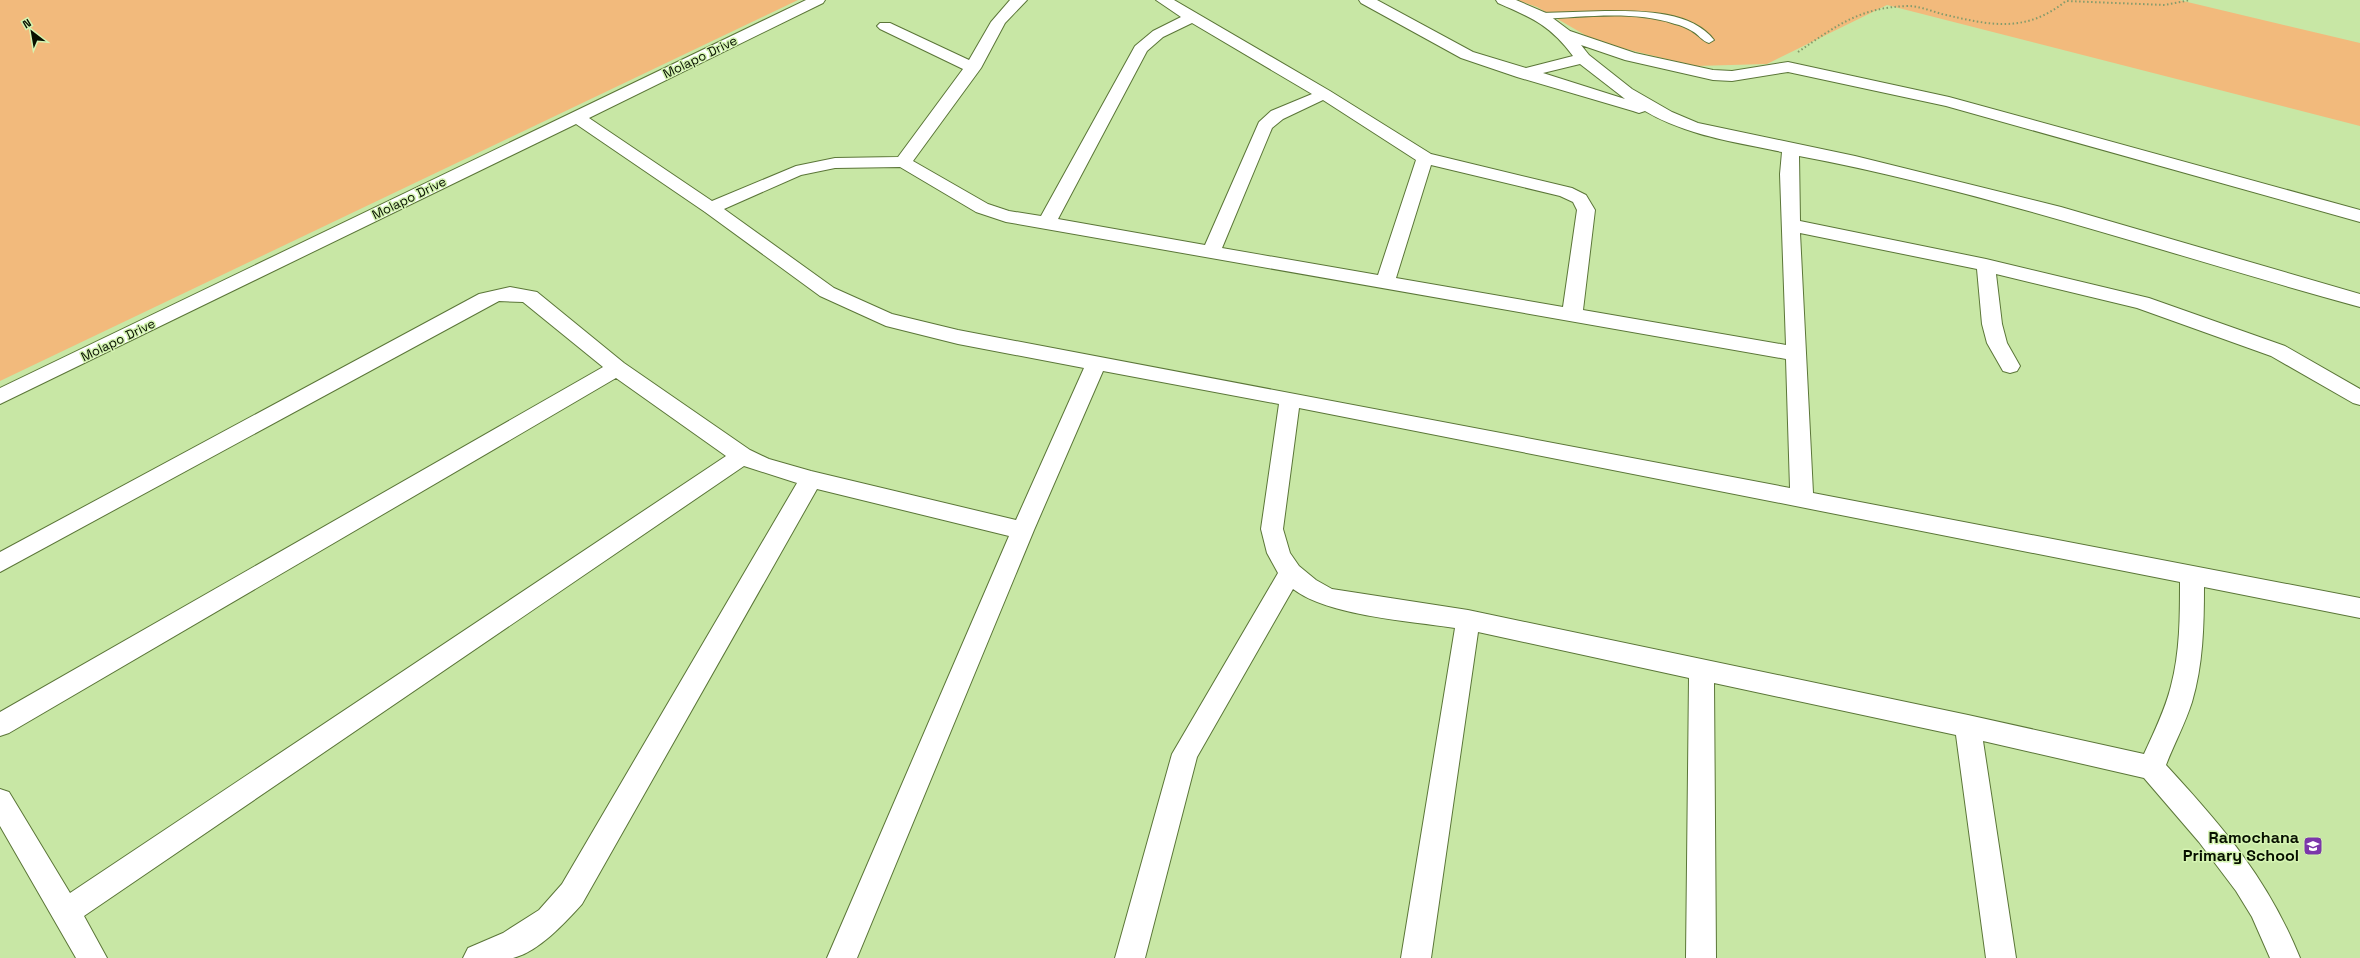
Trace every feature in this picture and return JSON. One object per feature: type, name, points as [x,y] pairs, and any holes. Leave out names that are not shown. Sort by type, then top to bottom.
[{"type":"street","name":"Molapo Drive","points":[[0,397],[818,0]]},
{"type":"street","points":[[903,162],[973,68],[1001,16],[1010,6],[1020,0]]},
{"type":"street","points":[[1163,0],[1324,94],[1425,158],[1566,192],[1583,202],[1586,210],[1586,218],[1572,316]]},
{"type":"street","points":[[1366,0],[1467,56],[1522,74],[1666,116],[1693,127],[1790,149],[1855,161],[2055,211],[2360,301]]},
{"type":"street","points":[[1502,0],[1541,16],[1565,34],[1583,58],[1626,92],[1666,116]]},
{"type":"street","points":[[1046,224],[1141,50],[1158,34],[1192,17]]},
{"type":"street","points":[[885,26],[973,68]]},
{"type":"street","points":[[1565,34],[1631,57],[1713,76],[1732,76],[1788,67],[1949,102],[2360,216]]},
{"type":"street","points":[[1522,74],[1583,58]]},
{"type":"street","points":[[1211,253],[1265,126],[1277,115],[1324,94]]},
{"type":"street","points":[[576,117],[711,208],[827,292],[886,319],[958,338],[1290,400],[1802,500],[2192,574],[2360,608]]},
{"type":"street","points":[[1790,149],[1789,174],[1802,500]]},
{"type":"street","points":[[1385,283],[1425,158]]},
{"type":"street","points":[[711,208],[796,171],[834,162],[903,162],[982,208],[1006,216],[1796,354]]},
{"type":"street","points":[[1791,225],[1986,265],[2142,303],[2278,351],[2360,398]]},
{"type":"street","points":[[1986,265],[1992,324],[1997,343],[2010,366]]},
{"type":"street","points":[[0,563],[473,306],[503,293],[518,293],[530,297],[617,368],[742,456],[763,465],[811,479],[1023,530]]},
{"type":"street","points":[[842,958],[1023,530],[1096,364]]},
{"type":"street","points":[[0,725],[617,368]]},
{"type":"street","points":[[1290,400],[1272,529],[1275,544],[1290,573],[1310,591],[1330,598],[1468,620],[1968,726],[2152,768],[2219,846],[2244,880],[2269,923],[2285,958]]},
{"type":"street","points":[[67,912],[742,456]]},
{"type":"street","points":[[478,958],[513,943],[549,920],[572,894],[811,479]]},
{"type":"street","points":[[1130,958],[1185,754],[1290,573]]},
{"type":"street","points":[[2152,768],[2162,741],[2179,704],[2188,673],[2192,629],[2192,574]]},
{"type":"street","points":[[1416,958],[1468,620]]},
{"type":"street","points":[[1701,958],[1702,670]]},
{"type":"street","points":[[1968,726],[2001,958]]},
{"type":"street","points":[[0,801],[67,912],[92,958]]},
{"type":"lane","points":[[1541,16],[1637,13],[1687,25],[1703,32],[1709,40]]},
{"type":"path","points":[[1788,67],[1798,51],[1844,21],[1867,11],[1910,6],[1977,22],[2019,24],[2050,14],[2066,1],[2165,5],[2190,0]]},
{"type":"shaded area","points":[[0,0],[798,0],[0,381]]},
{"type":"shaded area","points":[[1517,0],[2179,0],[2360,43],[2360,126],[1887,5],[1767,64],[1695,66],[1597,42],[1537,7]]},
{"type":"place","name":"Ramochana Primary School","points":[[2313,846]]}]
